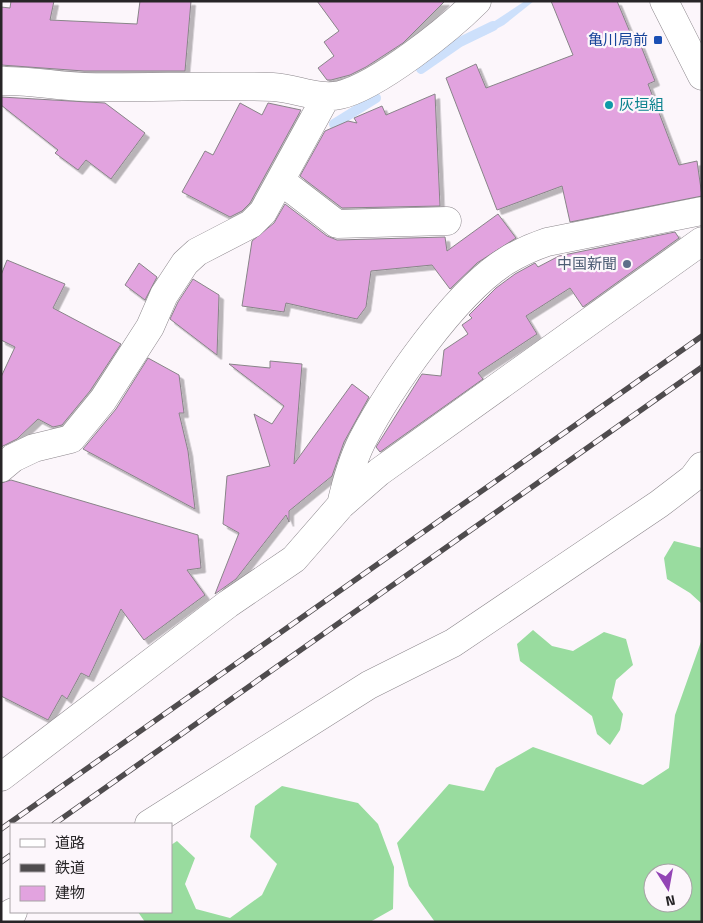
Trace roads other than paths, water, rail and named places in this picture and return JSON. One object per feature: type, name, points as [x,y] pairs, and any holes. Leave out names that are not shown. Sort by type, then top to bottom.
[{"type":"street","points":[[1,81],[69,87],[190,85],[280,88],[326,97],[352,91],[398,64],[459,19],[476,1]]},
{"type":"street","points":[[664,1],[702,76]]},
{"type":"street","points":[[1,468],[13,458],[34,448],[71,439],[103,400],[150,327],[164,295],[185,263],[197,252],[251,224],[263,212],[282,181],[326,97]]},
{"type":"street","points":[[282,181],[337,224],[447,221]]},
{"type":"street","points":[[341,505],[349,473],[362,442],[389,395],[432,336],[472,289],[504,262],[524,250],[547,242],[702,211]]},
{"type":"street","points":[[1,777],[228,604],[294,559],[341,505],[379,472],[702,241]]},
{"type":"street","points":[[151,823],[369,685],[453,643],[659,504],[693,478],[702,466]]},
{"type":"water","points":[[525,1],[534,1],[504,25],[483,36],[481,30]]},
{"type":"waterway","points":[[421,69],[460,42],[493,26]]},
{"type":"waterway","points":[[334,124],[376,98]]},
{"type":"railway","points":[[1,829],[702,336]]},
{"type":"railway","points":[[55,823],[702,367]]},
{"type":"railway","points":[[1,862],[10,856]]},
{"type":"place","name":"亀川局前","points":[[658,40]]},
{"type":"place","name":"灰垣組","points":[[609,105]]},
{"type":"place","name":"中国新聞","points":[[627,264]]}]
